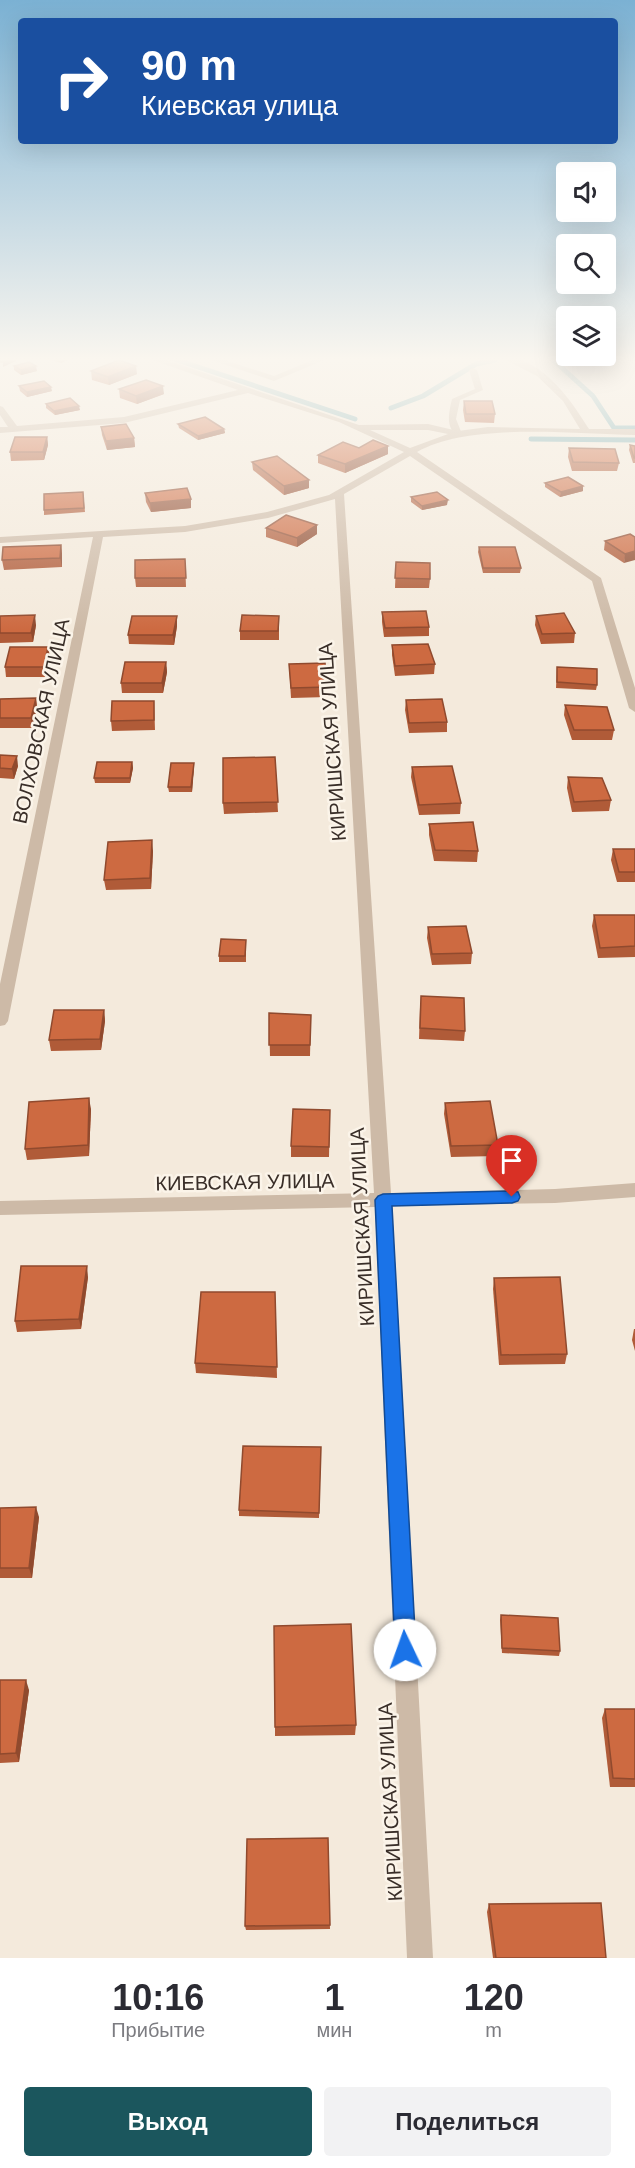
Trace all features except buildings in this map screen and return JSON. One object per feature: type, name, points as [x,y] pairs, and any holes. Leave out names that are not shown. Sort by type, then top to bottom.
[{"type":"street","points":[[401,447],[597,580],[635,708]]},
{"type":"street","points":[[0,540],[185,529],[268,515],[332,498],[411,452],[423,447]]},
{"type":"street","name":"КИРИШСКАЯ УЛИЦА","points":[[339,494],[383,1200],[420,1958]]},
{"type":"street","name":"ВОЛХОВСКАЯ УЛИЦА","points":[[0,1021],[99,534]]},
{"type":"street","name":"КИЕВСКАЯ УЛИЦА","points":[[0,1208],[555,1196],[635,1190]]},
{"type":"route","points":[[405,1650],[383,1200],[512,1197]]}]
